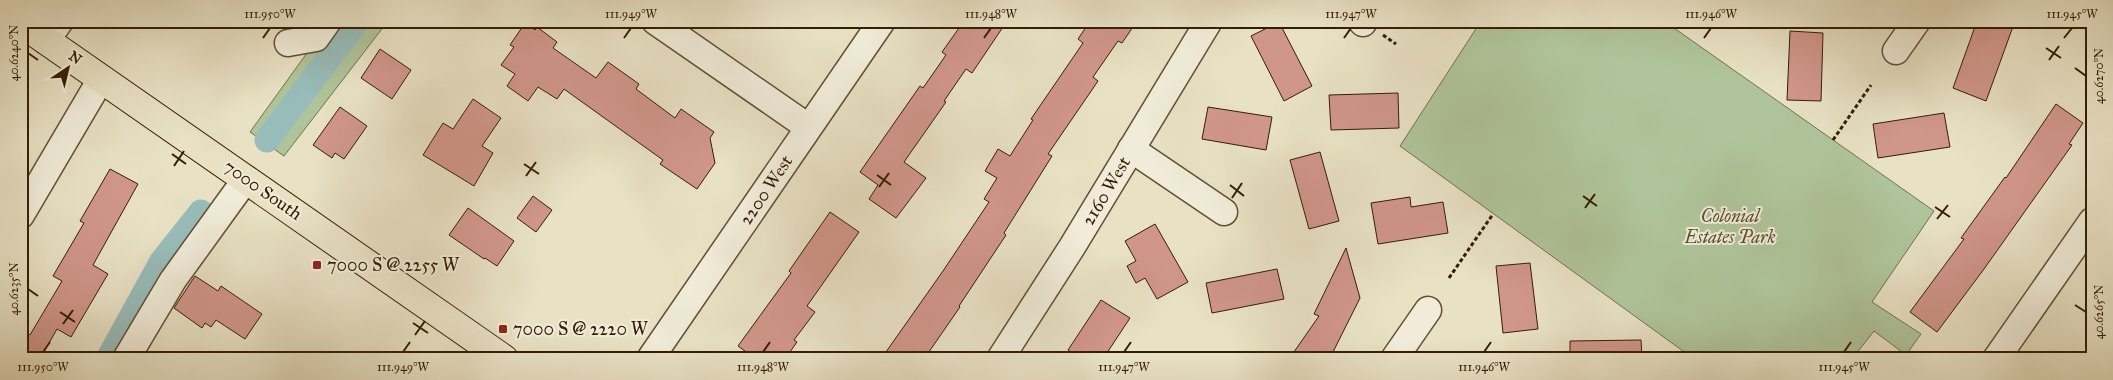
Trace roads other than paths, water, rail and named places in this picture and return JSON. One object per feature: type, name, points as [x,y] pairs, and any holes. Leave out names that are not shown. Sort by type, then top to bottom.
[{"type":"main road","name":"7000 South","points":[[21,23],[53,31],[101,78],[504,359]]},
{"type":"street","points":[[288,43],[316,38],[328,21]]},
{"type":"street","points":[[655,21],[808,127]]},
{"type":"street","name":"2200 West","points":[[650,359],[882,21]]},
{"type":"street","name":"2160 West","points":[[1000,359],[1072,247],[1208,21]]},
{"type":"street","points":[[1896,51],[1917,21]]},
{"type":"street","points":[[21,215],[101,78]]},
{"type":"street","points":[[1131,149],[1224,212]]},
{"type":"street","points":[[126,359],[173,280],[246,179]]},
{"type":"street","points":[[1996,359],[2092,221]]},
{"type":"street","points":[[1394,359],[1428,310]]},
{"type":"waterway","points":[[267,140],[357,21]]},
{"type":"waterway","points":[[108,359],[162,261],[201,212]]},
{"type":"place","name":"7000 S @ 2255 W","points":[[317,265]]},
{"type":"place","name":"7000 S @ 2220 W","points":[[503,329]]},
{"type":"park label","name":"Colonial Estates Park","points":[[1730,226]]}]
